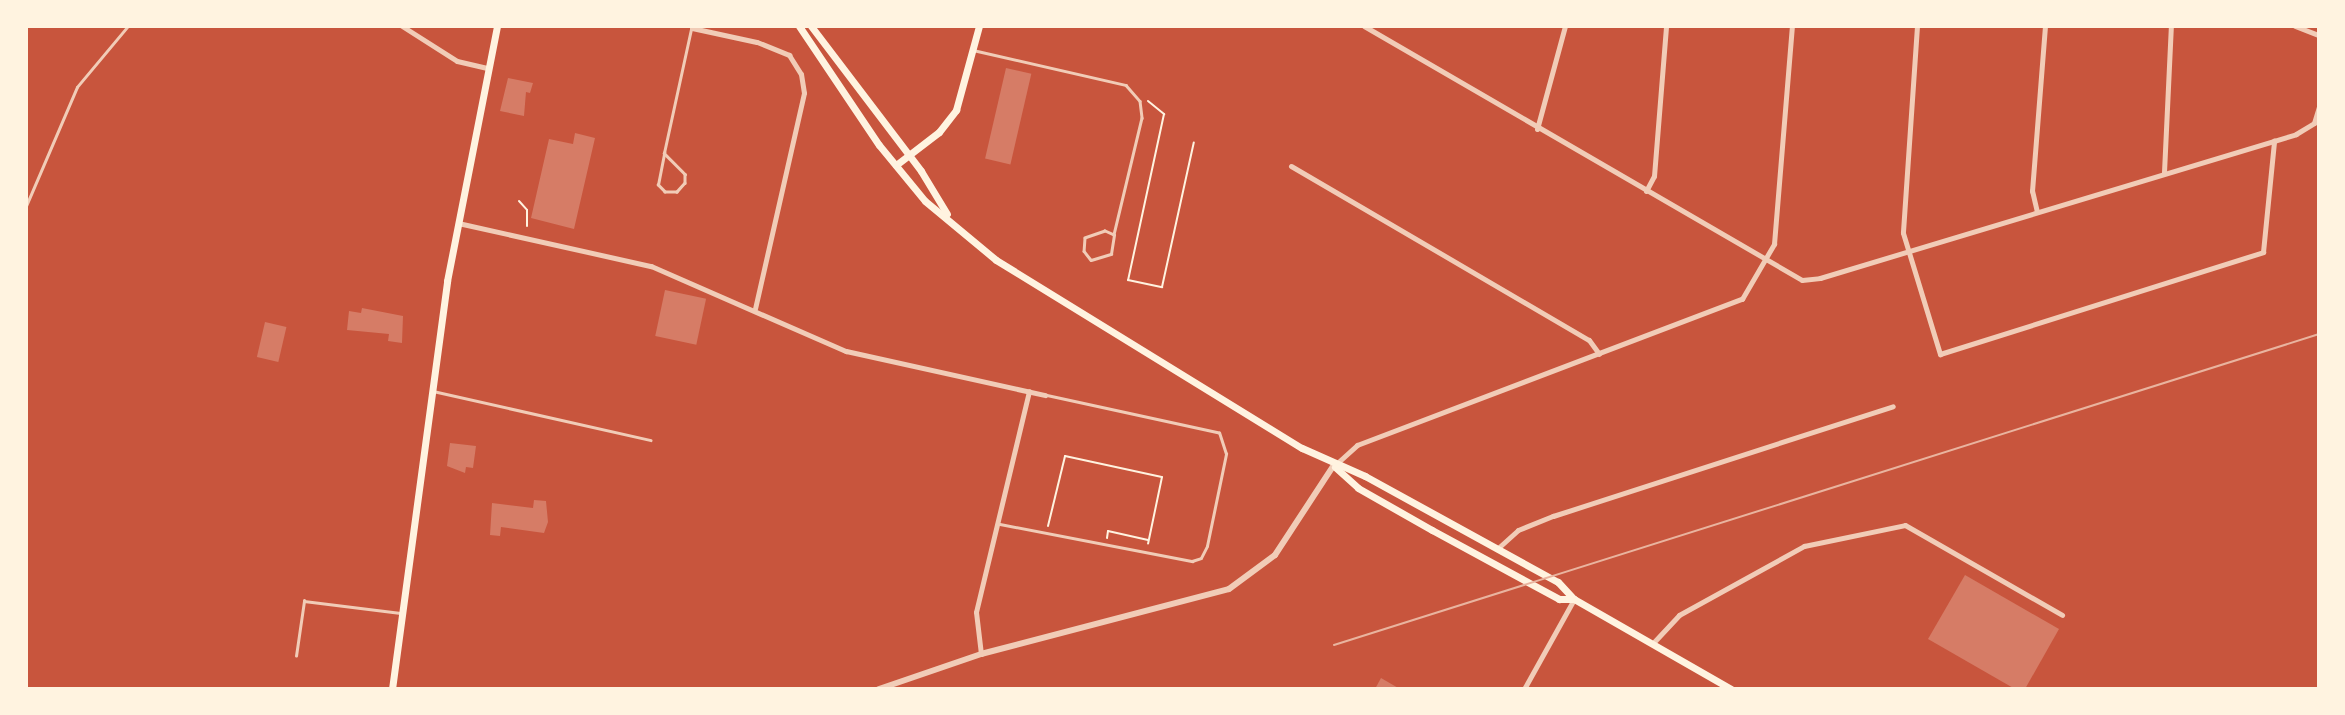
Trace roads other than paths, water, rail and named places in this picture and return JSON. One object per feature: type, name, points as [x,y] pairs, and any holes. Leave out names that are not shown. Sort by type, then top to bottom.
[{"type":"main road","points":[[392,689],[457,223],[497,26]]},
{"type":"main road","points":[[799,26],[896,165],[925,201],[949,218],[996,260],[1334,466],[1358,488],[1559,599],[1574,599]]},
{"type":"main road","points":[[811,26],[909,156],[949,218]]},
{"type":"main road","points":[[896,165],[939,132],[956,110],[979,26]]},
{"type":"main road","points":[[1334,466],[1365,475],[1558,582],[1574,599],[1731,689]]},
{"type":"street","points":[[402,26],[457,61],[488,68]]},
{"type":"street","points":[[719,34],[720,26]]},
{"type":"street","points":[[1364,26],[1537,129],[1802,279],[1820,278],[2164,172],[2274,141],[2314,123],[2319,107]]},
{"type":"street","points":[[1537,129],[1565,26]]},
{"type":"street","points":[[1646,191],[1654,176],[1666,26]]},
{"type":"street","points":[[879,689],[981,654],[1216,594],[1242,582],[1280,549],[1334,466],[1357,445],[1736,305],[1774,244],[1792,26]]},
{"type":"street","points":[[1917,26],[1903,233],[1940,354],[2263,252],[2274,141]]},
{"type":"street","points":[[2037,212],[2032,191],[2045,26]]},
{"type":"street","points":[[2164,172],[2171,26]]},
{"type":"street","points":[[2295,26],[2319,35]]},
{"type":"street","points":[[692,27],[789,55],[801,74],[804,93],[755,308]]},
{"type":"street","points":[[1291,166],[1589,340],[1599,354]]},
{"type":"street","points":[[457,223],[651,266],[755,308],[846,351],[1045,395]]},
{"type":"street","points":[[981,654],[976,612],[1000,524],[1029,391]]},
{"type":"street","points":[[1497,549],[1518,530],[1553,516],[1893,406]]},
{"type":"street","points":[[1653,643],[1679,615],[1804,546],[1905,525],[2062,615]]},
{"type":"street","points":[[1524,689],[1574,599]]},
{"type":"lane","points":[[26,206],[77,87],[128,26]]},
{"type":"lane","points":[[664,153],[685,174],[685,183],[677,192],[665,192],[658,185],[664,153],[692,27]]},
{"type":"lane","points":[[973,50],[1126,85],[1140,101],[1142,118],[1111,254],[1102,260],[1091,260],[1084,251],[1084,238],[1094,233],[1114,235]]},
{"type":"lane","points":[[433,391],[651,440]]},
{"type":"lane","points":[[1000,524],[1105,547],[1201,558],[1226,454],[1223,437],[1212,431],[1045,395]]},
{"type":"lane","points":[[296,656],[304,601],[404,614]]},
{"type":"tram line","points":[[1334,645],[2319,334]]}]
